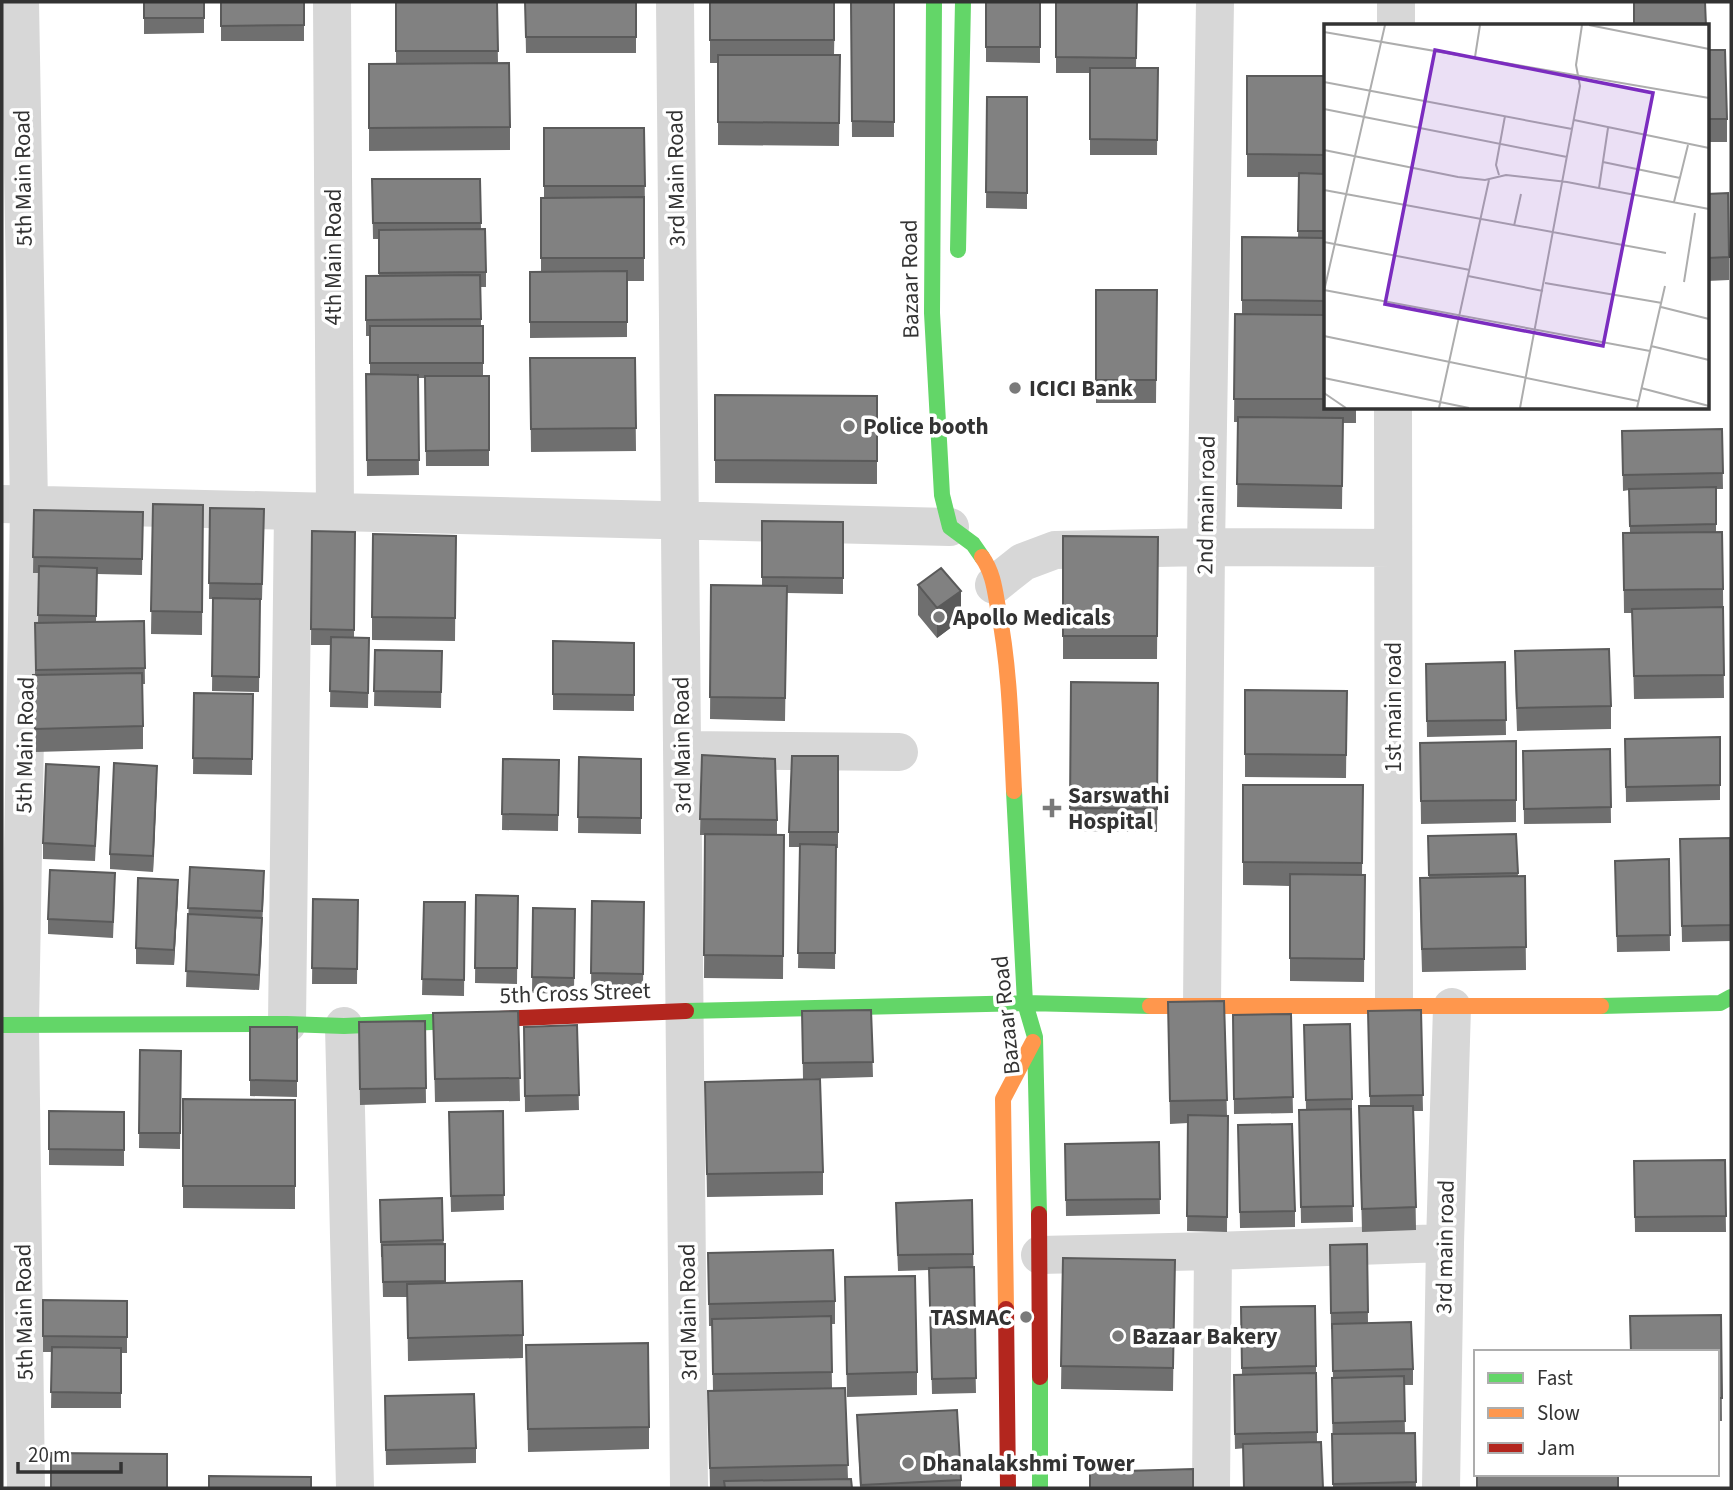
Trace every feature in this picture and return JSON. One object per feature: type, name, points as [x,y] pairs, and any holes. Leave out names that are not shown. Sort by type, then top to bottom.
[{"type":"main road","name":"Bazaar Road","points":[[934,2],[932,313],[942,495],[987,565],[994,585],[1003,632],[1009,699],[1024,1003],[1035,1037],[1040,1255],[1040,1488]]},
{"type":"main road","points":[[958,260],[963,2]]},
{"type":"main road","name":"5th Cross Street","points":[[11,1025],[344,1026],[684,1011],[1024,1003],[1202,1007],[1683,1005],[1720,1003],[1731,997]]},
{"type":"main road","points":[[1008,1488],[1003,1099],[1035,1037]]},
{"type":"street","name":"5th Main Road","points":[[20,2],[11,1025],[26,1488]]},
{"type":"street","name":"4th Main Road","points":[[331,2],[335,513]]},
{"type":"street","name":"3rd Main Road","points":[[675,2],[690,1488]]},
{"type":"street","name":"2nd main road","points":[[1202,1007],[1215,2]]},
{"type":"street","points":[[1396,2],[1396,24]]},
{"type":"street","name":"1st main road","points":[[1393,410],[1394,1006]]},
{"type":"street","points":[[15,504],[964,531]]},
{"type":"street","points":[[287,1024],[293,511]]},
{"type":"street","points":[[994,585],[1023,562],[1055,550],[1206,547],[1392,548]]},
{"type":"street","points":[[682,750],[899,752]]},
{"type":"street","name":"3rd main road","points":[[1441,1488],[1452,1007]]},
{"type":"street","points":[[344,1026],[355,1488]]},
{"type":"street","points":[[1040,1255],[1445,1243]]},
{"type":"street","points":[[1211,1488],[1213,1251]]},
{"type":"building","points":[[144,2],[204,2],[204,18],[144,18]]},
{"type":"building","points":[[221,2],[304,2],[304,25],[221,26]]},
{"type":"building","points":[[396,2],[497,2],[498,51],[396,51]]},
{"type":"building","points":[[525,2],[636,2],[636,37],[526,37]]},
{"type":"building","points":[[710,2],[834,2],[834,40],[710,40]]},
{"type":"building","points":[[851,2],[894,2],[894,122],[852,121]]},
{"type":"building","points":[[986,2],[1040,2],[1040,47],[986,47]]},
{"type":"building","points":[[1056,2],[1137,2],[1136,58],[1056,57]]},
{"type":"building","points":[[1634,2],[1705,2],[1706,24],[1634,24]]},
{"type":"building","points":[[1708,50],[1725,50],[1727,119],[1708,119]]},
{"type":"building","points":[[718,55],[840,55],[839,123],[718,122]]},
{"type":"building","points":[[509,63],[510,127],[369,128],[369,64]]},
{"type":"building","points":[[1090,68],[1158,68],[1157,140],[1090,139]]},
{"type":"building","points":[[1247,76],[1324,76],[1324,155],[1247,154]]},
{"type":"building","points":[[987,97],[1027,97],[1027,193],[986,192]]},
{"type":"building","points":[[544,128],[644,128],[645,186],[544,186]]},
{"type":"building","points":[[1299,173],[1324,174],[1324,231],[1298,231]]},
{"type":"building","points":[[372,179],[480,179],[481,223],[373,223]]},
{"type":"building","points":[[1728,193],[1729,257],[1708,258],[1708,194]]},
{"type":"building","points":[[644,197],[644,258],[541,258],[541,198]]},
{"type":"building","points":[[485,229],[486,272],[379,273],[379,230]]},
{"type":"building","points":[[1242,237],[1324,238],[1324,301],[1242,300]]},
{"type":"building","points":[[627,271],[627,322],[530,322],[530,272]]},
{"type":"building","points":[[480,275],[481,319],[366,320],[366,276]]},
{"type":"building","points":[[1096,290],[1157,290],[1156,380],[1096,380]]},
{"type":"building","points":[[1235,314],[1324,315],[1324,399],[1234,399]]},
{"type":"building","points":[[370,326],[483,326],[483,363],[370,363]]},
{"type":"building","points":[[530,358],[635,358],[636,428],[531,429]]},
{"type":"building","points":[[366,374],[418,375],[419,460],[367,460]]},
{"type":"building","points":[[425,376],[489,376],[489,450],[426,451]]},
{"type":"building","points":[[715,395],[877,396],[877,461],[715,460]]},
{"type":"building","points":[[1238,417],[1343,418],[1342,486],[1237,484]]},
{"type":"building","points":[[1722,429],[1723,473],[1623,475],[1622,431]]},
{"type":"building","points":[[1716,487],[1716,524],[1630,526],[1629,489]]},
{"type":"building","points":[[153,504],[203,505],[202,612],[151,611]]},
{"type":"building","points":[[210,508],[264,509],[262,584],[209,583]]},
{"type":"building","points":[[34,510],[143,512],[142,559],[33,557]]},
{"type":"building","points":[[762,521],[843,522],[843,578],[762,577]]},
{"type":"building","points":[[312,531],[355,532],[354,630],[311,629]]},
{"type":"building","points":[[1722,532],[1723,589],[1624,590],[1623,533]]},
{"type":"building","points":[[373,534],[456,536],[455,618],[372,617]]},
{"type":"building","points":[[1063,536],[1158,537],[1157,636],[1063,636]]},
{"type":"building","points":[[39,566],[97,568],[96,616],[38,615]]},
{"type":"building","points":[[941,568],[961,591],[937,608],[918,585]]},
{"type":"building","points":[[711,585],[787,586],[785,698],[710,697]]},
{"type":"building","points":[[213,598],[260,599],[259,677],[212,676]]},
{"type":"building","points":[[1723,607],[1724,675],[1634,676],[1632,609]]},
{"type":"building","points":[[144,621],[145,668],[36,670],[35,623]]},
{"type":"building","points":[[331,637],[369,638],[368,693],[330,691]]},
{"type":"building","points":[[553,641],[634,643],[634,695],[553,694]]},
{"type":"building","points":[[1609,649],[1611,706],[1517,708],[1515,651]]},
{"type":"building","points":[[375,650],[442,651],[441,692],[374,691]]},
{"type":"building","points":[[1505,662],[1506,720],[1427,721],[1426,664]]},
{"type":"building","points":[[142,673],[143,726],[35,729],[33,675]]},
{"type":"building","points":[[1071,682],[1158,683],[1157,809],[1070,808]]},
{"type":"building","points":[[1245,690],[1347,691],[1346,755],[1245,754]]},
{"type":"building","points":[[194,693],[253,694],[252,759],[193,758]]},
{"type":"building","points":[[1720,737],[1720,785],[1626,787],[1625,739]]},
{"type":"building","points":[[1516,741],[1516,800],[1421,801],[1420,743]]},
{"type":"building","points":[[1610,749],[1611,807],[1524,809],[1523,751]]},
{"type":"building","points":[[702,755],[775,759],[777,820],[700,819]]},
{"type":"building","points":[[792,756],[838,756],[838,832],[789,832]]},
{"type":"building","points":[[579,757],[641,759],[641,818],[578,817]]},
{"type":"building","points":[[503,759],[559,760],[558,815],[502,814]]},
{"type":"building","points":[[114,763],[157,766],[153,856],[110,854]]},
{"type":"building","points":[[46,764],[99,767],[95,846],[43,843]]},
{"type":"building","points":[[1243,785],[1363,785],[1362,863],[1243,862]]},
{"type":"building","points":[[705,834],[784,835],[783,956],[704,955]]},
{"type":"building","points":[[1516,834],[1518,873],[1429,875],[1428,836]]},
{"type":"building","points":[[1730,838],[1731,925],[1682,926],[1680,839]]},
{"type":"building","points":[[800,844],[836,845],[835,953],[798,953]]},
{"type":"building","points":[[1669,859],[1670,935],[1617,936],[1615,861]]},
{"type":"building","points":[[190,867],[264,871],[262,911],[188,908]]},
{"type":"building","points":[[50,870],[115,873],[113,922],[48,919]]},
{"type":"building","points":[[1290,874],[1365,875],[1364,959],[1290,958]]},
{"type":"building","points":[[1525,876],[1526,947],[1422,949],[1420,878]]},
{"type":"building","points":[[138,878],[178,880],[174,950],[136,948]]},
{"type":"building","points":[[476,895],[518,896],[517,968],[475,968]]},
{"type":"building","points":[[313,899],[358,900],[357,969],[312,968]]},
{"type":"building","points":[[592,901],[644,902],[643,974],[591,973]]},
{"type":"building","points":[[424,902],[465,902],[464,980],[422,979]]},
{"type":"building","points":[[533,908],[575,909],[574,978],[532,977]]},
{"type":"building","points":[[188,914],[262,918],[259,975],[186,971]]},
{"type":"building","points":[[1224,1001],[1227,1100],[1170,1101],[1168,1002]]},
{"type":"building","points":[[871,1010],[873,1062],[803,1063],[802,1011]]},
{"type":"building","points":[[1421,1010],[1423,1095],[1370,1096],[1368,1011]]},
{"type":"building","points":[[518,1011],[520,1078],[435,1079],[433,1013]]},
{"type":"building","points":[[1291,1014],[1293,1097],[1234,1099],[1233,1015]]},
{"type":"building","points":[[425,1021],[426,1088],[360,1089],[359,1022]]},
{"type":"building","points":[[1350,1024],[1352,1099],[1306,1100],[1304,1025]]},
{"type":"building","points":[[577,1025],[579,1095],[525,1096],[524,1027]]},
{"type":"building","points":[[250,1027],[297,1027],[297,1081],[250,1080]]},
{"type":"building","points":[[140,1050],[181,1051],[180,1133],[139,1133]]},
{"type":"building","points":[[820,1079],[823,1172],[707,1174],[705,1082]]},
{"type":"building","points":[[183,1099],[295,1100],[295,1186],[183,1186]]},
{"type":"building","points":[[1359,1106],[1413,1106],[1416,1207],[1362,1209]]},
{"type":"building","points":[[1351,1109],[1353,1206],[1301,1207],[1299,1110]]},
{"type":"building","points":[[49,1111],[124,1112],[124,1150],[49,1149]]},
{"type":"building","points":[[503,1111],[504,1195],[451,1196],[449,1112]]},
{"type":"building","points":[[1188,1115],[1228,1116],[1227,1217],[1187,1216]]},
{"type":"building","points":[[1292,1124],[1295,1211],[1240,1212],[1238,1125]]},
{"type":"building","points":[[1159,1142],[1160,1199],[1066,1200],[1065,1144]]},
{"type":"building","points":[[1725,1160],[1726,1216],[1635,1217],[1634,1161]]},
{"type":"building","points":[[442,1198],[443,1240],[381,1242],[380,1200]]},
{"type":"building","points":[[972,1200],[973,1254],[898,1255],[896,1203]]},
{"type":"building","points":[[445,1244],[445,1281],[383,1282],[382,1245]]},
{"type":"building","points":[[1367,1244],[1368,1312],[1331,1313],[1330,1245]]},
{"type":"building","points":[[833,1250],[835,1301],[709,1304],[708,1253]]},
{"type":"building","name":"Bazaar Bakery","points":[[1063,1258],[1175,1260],[1173,1368],[1061,1366]]},
{"type":"building","points":[[974,1267],[976,1378],[932,1379],[929,1268]]},
{"type":"building","points":[[915,1276],[917,1372],[847,1374],[845,1277]]},
{"type":"building","points":[[522,1281],[523,1335],[408,1338],[407,1284]]},
{"type":"building","points":[[43,1300],[127,1301],[127,1337],[43,1336]]},
{"type":"building","points":[[1315,1306],[1316,1366],[1242,1368],[1241,1307]]},
{"type":"building","points":[[1721,1315],[1722,1398],[1719,1398],[1719,1350],[1631,1350],[1630,1316]]},
{"type":"building","points":[[831,1316],[832,1372],[713,1374],[712,1319]]},
{"type":"building","points":[[1411,1322],[1413,1369],[1333,1371],[1332,1324]]},
{"type":"building","points":[[648,1343],[649,1427],[528,1429],[526,1345]]},
{"type":"building","points":[[52,1347],[121,1348],[121,1393],[51,1392]]},
{"type":"building","points":[[1316,1373],[1317,1432],[1235,1434],[1234,1375]]},
{"type":"building","points":[[1404,1376],[1405,1421],[1333,1423],[1332,1378]]},
{"type":"building","points":[[845,1388],[848,1465],[710,1468],[708,1391]]},
{"type":"building","points":[[474,1394],[476,1448],[386,1450],[385,1396]]},
{"type":"building","name":"Dhanalakshmi Tower","points":[[957,1410],[961,1480],[861,1485],[857,1415]]},
{"type":"building","points":[[1415,1433],[1416,1482],[1333,1484],[1332,1434]]},
{"type":"building","points":[[1321,1442],[1323,1488],[1244,1488],[1243,1444]]},
{"type":"building","points":[[51,1453],[167,1454],[167,1488],[51,1488]]},
{"type":"building","points":[[1193,1469],[1193,1488],[1090,1488],[1090,1472]]},
{"type":"building","points":[[209,1476],[311,1477],[311,1488],[209,1488]]},
{"type":"building","points":[[1477,1476],[1618,1476],[1618,1488],[1477,1488]]},
{"type":"building","points":[[851,1479],[852,1488],[725,1488],[724,1481]]},
{"type":"traffic: fast","points":[[934,2],[932,313],[942,495],[950,527],[973,544],[982,557]]},
{"type":"traffic: fast","points":[[958,250],[963,2]]},
{"type":"traffic: fast","points":[[1014,791],[1025,1003],[1035,1037],[1039,1214]]},
{"type":"traffic: fast","points":[[1601,1006],[1720,1003],[1731,997]]},
{"type":"traffic: fast","points":[[686,1011],[1025,1003],[1150,1006]]},
{"type":"traffic: fast","points":[[2,1025],[344,1026],[475,1020]]},
{"type":"traffic: fast","points":[[1040,1377],[1040,1488]]},
{"type":"traffic: slow","points":[[982,557],[993,582],[1002,631],[1014,791]]},
{"type":"traffic: slow","points":[[1150,1006],[1601,1006]]},
{"type":"traffic: slow","points":[[1006,1309],[1003,1099],[1033,1042]]},
{"type":"traffic: jam","points":[[475,1020],[686,1011]]},
{"type":"traffic: jam","points":[[1039,1214],[1040,1377]]},
{"type":"traffic: jam","points":[[1006,1309],[1008,1488]]},
{"type":"place","name":"ICICI Bank","points":[[1015,388]]},
{"type":"place","name":"Police booth","points":[[849,426]]},
{"type":"place","name":"Apollo Medicals","points":[[939,617]]},
{"type":"place","name":"Sarswathi Hospital","points":[[1052,808]]},
{"type":"place","name":"TASMAC","points":[[1026,1317]]},
{"type":"place","name":"Bazaar Bakery","points":[[1118,1336]]},
{"type":"place","name":"Dhanalakshmi Tower","points":[[908,1463]]}]
